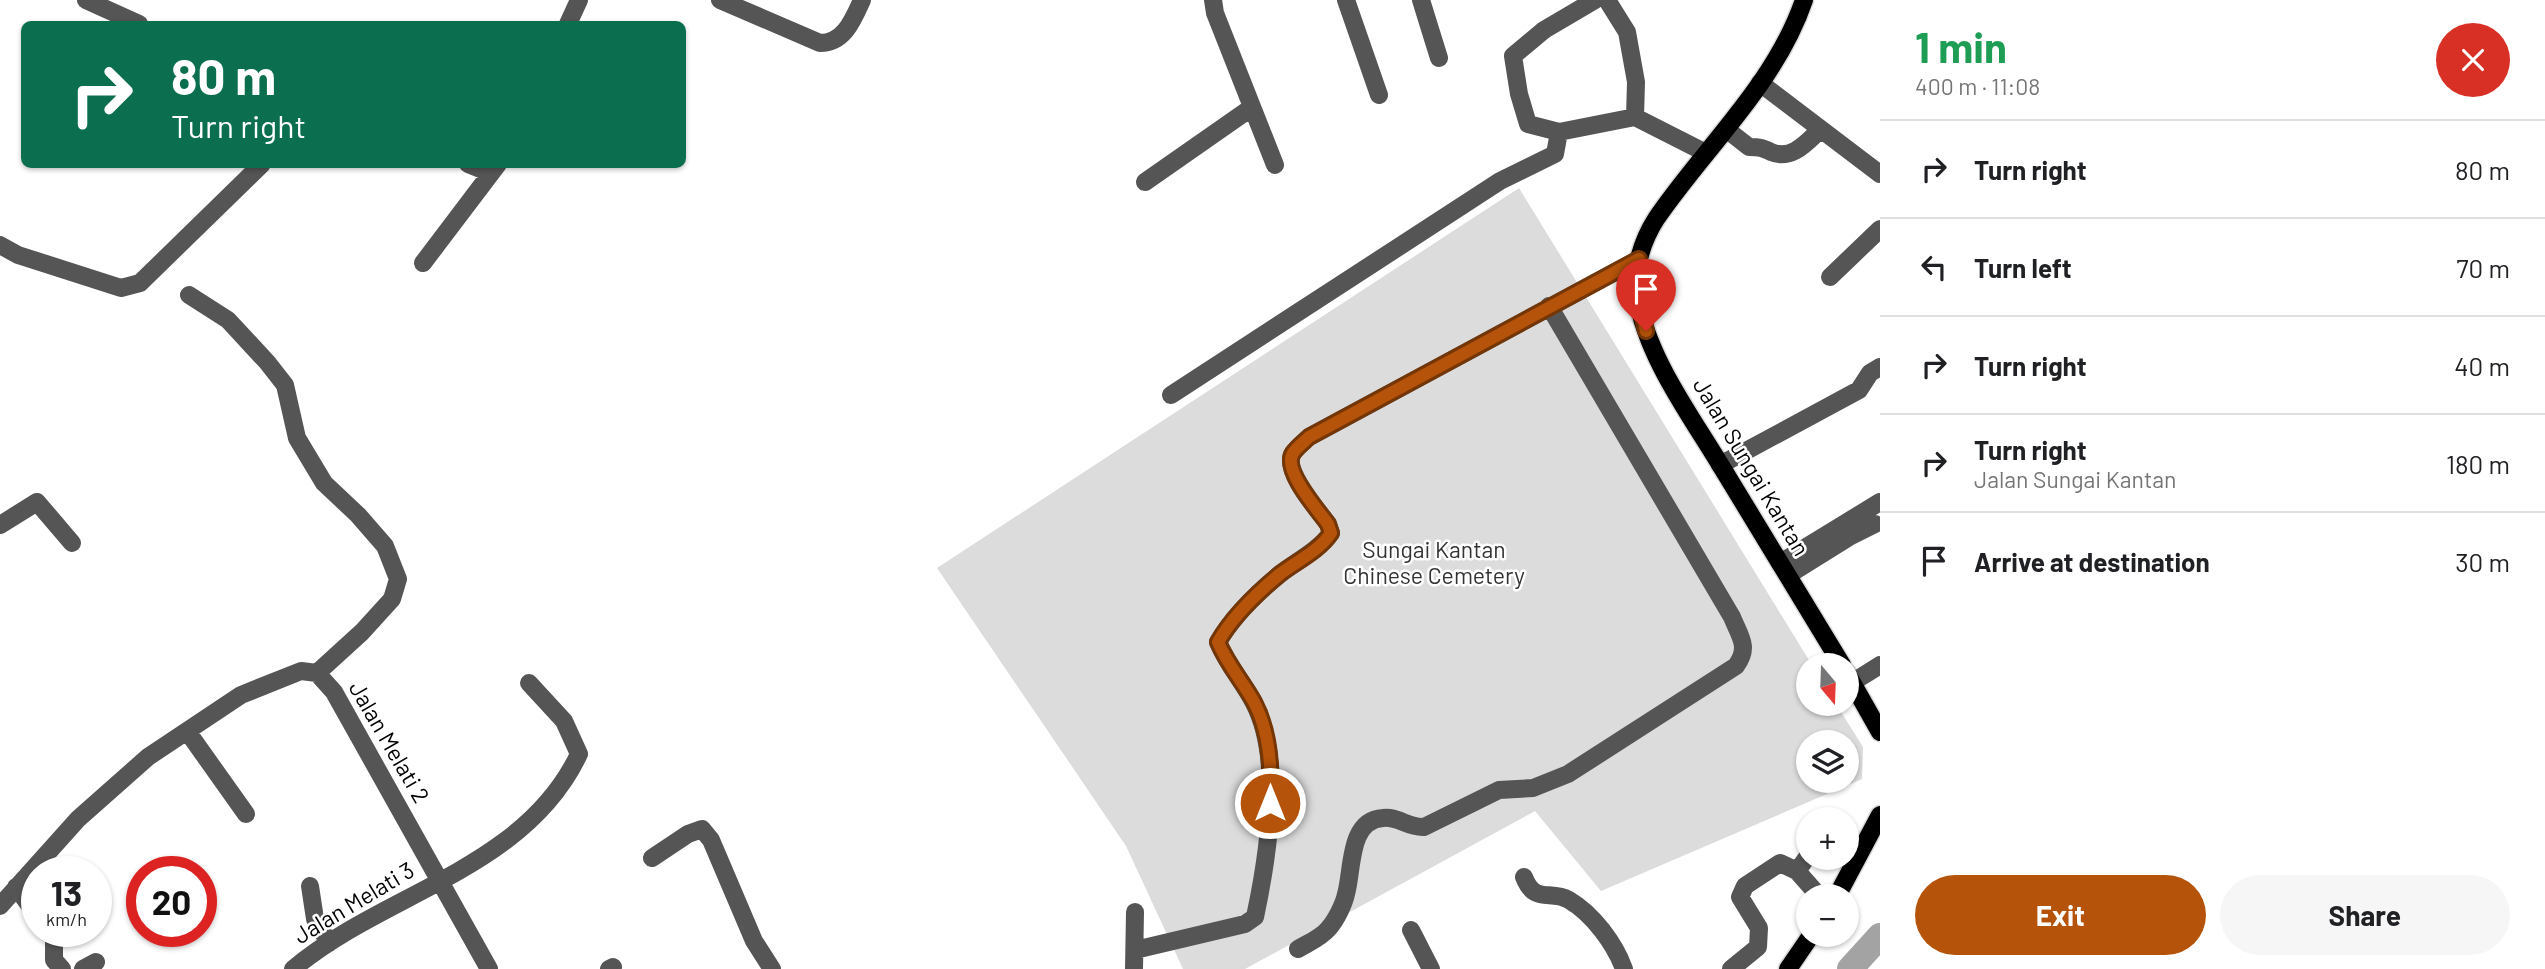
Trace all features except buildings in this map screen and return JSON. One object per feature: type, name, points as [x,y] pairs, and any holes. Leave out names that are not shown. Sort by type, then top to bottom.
[{"type":"main road","name":"Jalan Sungai Kantan","points":[[1804,0],[1795,23],[1760,83],[1655,222],[1639,259],[1636,278],[1637,296],[1646,331],[1678,395],[1835,653]]},
{"type":"main road","points":[[1859,695],[1880,732]]},
{"type":"main road","points":[[1843,884],[1880,815]]},
{"type":"main road","points":[[1788,969],[1803,947]]},
{"type":"street","points":[[86,0],[132,21]]},
{"type":"street","points":[[569,21],[579,0]]},
{"type":"street","points":[[720,0],[820,43],[830,43],[839,38],[862,0]]},
{"type":"street","points":[[1213,0],[1215,13],[1275,165]]},
{"type":"street","points":[[1346,0],[1379,95]]},
{"type":"street","points":[[1421,0],[1439,58]]},
{"type":"street","points":[[1595,0],[1544,30],[1513,56],[1519,94],[1528,124],[1559,132],[1635,117],[1706,153]]},
{"type":"street","points":[[1607,0],[1627,32],[1636,82],[1635,117]]},
{"type":"street","points":[[1760,83],[1880,174]]},
{"type":"street","points":[[1145,182],[1251,108]]},
{"type":"street","points":[[1726,129],[1749,147],[1763,146],[1773,153],[1786,153],[1796,152],[1821,129]]},
{"type":"street","points":[[1171,395],[1500,181],[1555,154],[1559,132]]},
{"type":"street","points":[[0,245],[18,255],[121,288],[131,287],[140,283],[258,168]]},
{"type":"street","points":[[423,263],[494,169]]},
{"type":"street","points":[[1829,277],[1880,229]]},
{"type":"street","points":[[0,263],[18,255]]},
{"type":"street","points":[[1135,950],[1245,924],[1255,917],[1263,879],[1271,784],[1267,744],[1254,703],[1218,642],[1245,606],[1279,575],[1325,541],[1331,533],[1328,524],[1294,478],[1292,454],[1309,437],[1639,259]]},
{"type":"street","points":[[189,295],[228,320],[285,385],[298,438],[304,449],[324,483],[358,515],[385,547],[398,579],[392,599],[362,632],[317,673]]},
{"type":"street","points":[[1298,949],[1329,928],[1346,897],[1355,843],[1361,830],[1371,821],[1384,817],[1399,820],[1413,828],[1424,827],[1499,790],[1533,788],[1568,774],[1736,666],[1743,657],[1745,648],[1732,617],[1549,306]]},
{"type":"street","points":[[1720,465],[1859,390],[1870,373],[1880,367]]},
{"type":"street","points":[[0,525],[37,502],[72,543]]},
{"type":"street","points":[[1784,569],[1880,502]]},
{"type":"street","points":[[1784,569],[1875,524]]},
{"type":"street","points":[[1859,673],[1880,665]]},
{"type":"street","name":"Jalan Melati 2","points":[[0,906],[78,819],[148,757],[241,695],[301,671],[317,673],[334,692],[489,969]]},
{"type":"street","name":"Jalan Melati 3","points":[[293,969],[311,963],[328,943],[460,872],[499,846],[537,815],[568,778],[579,754],[564,721],[529,683]]},
{"type":"street","points":[[187,731],[246,814]]},
{"type":"street","points":[[652,858],[688,834],[702,829],[711,840],[754,941],[772,969]]},
{"type":"street","points":[[1731,969],[1758,947],[1759,928],[1740,897],[1745,886],[1780,863],[1797,871],[1808,884]]},
{"type":"street","points":[[1524,877],[1528,887],[1537,895],[1567,898],[1587,914],[1619,954],[1624,969]]},
{"type":"street","points":[[310,886],[315,919],[328,943]]},
{"type":"street","points":[[16,887],[21,894]]},
{"type":"street","points":[[1134,969],[1135,912]]},
{"type":"street","points":[[1411,930],[1432,969]]},
{"type":"street","points":[[54,947],[54,960],[62,969]]},
{"type":"green space","name":"Sungai Kantan Chinese Cemetery","points":[[1519,188],[1805,653],[1796,653],[1796,716],[1844,716],[1852,730],[1796,730],[1796,793],[1829,793],[1601,891],[1535,811],[1245,969],[1183,969],[1126,846],[937,568]]},
{"type":"green space","name":"Sungai Kantan Chinese Cemetery","points":[[1859,741],[1863,747],[1862,779],[1859,780]]},
{"type":"waterway","points":[[1850,969],[1880,936]]},
{"type":"route","points":[[1270,803],[1271,784],[1262,723],[1254,703],[1218,642],[1245,606],[1279,575],[1325,541],[1331,533],[1328,524],[1294,478],[1292,454],[1309,437],[1639,259],[1637,296],[1646,331]]}]
